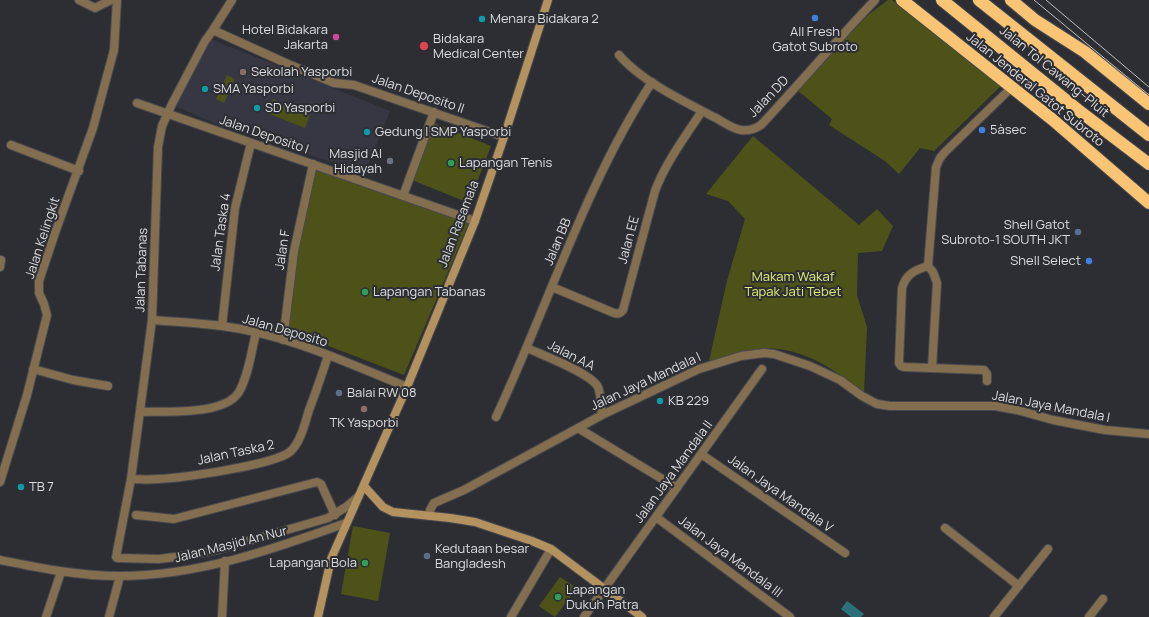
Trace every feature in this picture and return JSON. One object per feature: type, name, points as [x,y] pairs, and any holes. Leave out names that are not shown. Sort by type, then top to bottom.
[{"type":"highway","name":"Jalan Jenderal Gatot Subroto","points":[[902,0],[1052,120],[1149,203]]},
{"type":"highway","name":"Jalan Tol Cawang–Pluit","points":[[942,0],[1078,110],[1149,164]]},
{"type":"highway","name":"Jalan Tol Cawang–Pluit","points":[[979,0],[1149,135]]},
{"type":"highway","points":[[1011,0],[1035,20],[1085,52],[1147,99]]},
{"type":"highway","points":[[1078,110],[1149,174]]},
{"type":"street","points":[[79,0],[95,8],[111,0]]},
{"type":"street","name":"Jalan Kelingkit","points":[[0,482],[47,315],[39,293],[39,281],[56,230],[94,128],[114,50],[117,0]]},
{"type":"street","name":"Jalan Tabanas","points":[[232,0],[214,30],[205,41],[162,126],[158,147],[152,320],[131,479],[116,557],[159,559],[191,555],[221,549],[268,536],[335,515]]},
{"type":"street","name":"Jalan Rasamala","points":[[318,617],[331,559],[407,387],[475,221],[548,0]]},
{"type":"street","name":"Jalan DD","points":[[619,55],[628,66],[652,82],[702,111],[739,130],[755,129],[761,125],[799,84],[824,54],[875,0]]},
{"type":"street","name":"Jalan Deposito II","points":[[214,30],[288,64],[334,83],[354,85],[504,137]]},
{"type":"street","name":"Jalan BB","points":[[496,416],[527,348],[590,198],[638,103],[652,82]]},
{"type":"street","points":[[932,368],[937,283],[933,272],[928,266],[936,167],[944,152],[1011,88]]},
{"type":"street","name":"Jalan Deposito I","points":[[137,103],[475,221]]},
{"type":"street","name":"Jalan EE","points":[[552,287],[614,313],[621,313],[660,178],[702,111]]},
{"type":"street","points":[[403,196],[434,112]]},
{"type":"street","name":"Jalan Taska 4","points":[[222,326],[234,208],[251,143]]},
{"type":"street","points":[[11,145],[79,171]]},
{"type":"street","name":"Jalan F","points":[[283,340],[294,251],[313,164]]},
{"type":"street","points":[[928,266],[913,271],[907,276],[902,288],[899,360],[901,366],[984,370],[987,374],[987,381]]},
{"type":"street","name":"Jalan Deposito","points":[[152,320],[222,326],[283,340],[407,387]]},
{"type":"street","points":[[140,412],[196,410],[218,406],[227,402],[239,392],[247,372],[256,333]]},
{"type":"street","name":"Jalan AA","points":[[527,348],[556,360],[593,380],[598,387],[602,415]]},
{"type":"street","name":"Jalan Jaya Mandala I","points":[[430,516],[430,510],[434,503],[464,490],[602,415],[699,369],[741,356],[764,353],[774,354],[810,366],[840,380],[862,396],[877,404],[890,406],[995,406],[1017,410],[1053,420],[1105,430],[1149,434]]},
{"type":"street","name":"Jalan Taska 2","points":[[131,479],[158,479],[229,469],[264,463],[279,458],[290,452],[296,445],[302,432],[328,356]]},
{"type":"street","points":[[33,369],[73,380],[108,386]]},
{"type":"street","name":"Jalan Jaya Mandala II","points":[[584,617],[762,370]]},
{"type":"street","points":[[578,428],[677,488]]},
{"type":"street","name":"Jalan Jaya Mandala V","points":[[701,454],[845,553]]},
{"type":"street","points":[[136,515],[174,518],[317,482],[321,484],[335,515],[359,496]]},
{"type":"street","points":[[364,486],[383,507],[393,512],[475,522],[532,540],[551,549],[642,617]]},
{"type":"street","name":"Jalan Jaya Mandala III","points":[[656,517],[790,617]]},
{"type":"street","name":"Jalan Masjid An Nur","points":[[0,560],[61,572],[120,576],[172,572],[225,561],[296,541],[346,523]]},
{"type":"street","points":[[946,528],[1019,586]]},
{"type":"street","points":[[511,617],[551,549]]},
{"type":"street","points":[[994,617],[1048,549]]},
{"type":"street","points":[[222,617],[225,561]]},
{"type":"street","points":[[46,617],[61,572]]},
{"type":"street","points":[[109,617],[120,576]]},
{"type":"street","points":[[1089,617],[1103,599]]},
{"type":"shaded area","name":"Sekolah Yasporbi","points":[[208,38],[390,111],[365,173],[221,126],[175,106]]},
{"type":"green space","points":[[888,0],[892,0],[1002,85],[934,151],[920,148],[899,174],[885,161],[829,125],[832,119],[797,90],[868,15]]},
{"type":"green space","points":[[227,75],[235,79],[224,103],[216,99]]},
{"type":"green space","points":[[273,99],[310,115],[305,128],[267,113]]},
{"type":"green space","name":"Lapangan Tenis","points":[[434,123],[491,146],[469,203],[412,180]]},
{"type":"green space","name":"Makam Wakaf Tapak Jati Tebet","points":[[753,136],[859,225],[877,209],[893,226],[882,251],[858,253],[857,295],[867,327],[864,393],[827,367],[800,354],[786,350],[771,348],[756,349],[709,361],[727,281],[745,219],[728,201],[706,194]]},
{"type":"green space","name":"Lapangan Tabanas","points":[[318,164],[471,218],[404,375],[287,330],[296,255]]},
{"type":"green space","name":"Lapangan Bola","points":[[353,526],[390,533],[378,601],[341,594]]},
{"type":"green space","name":"Lapangan Dukuh Patra","points":[[560,577],[577,588],[555,617],[539,606]]},
{"type":"water","points":[[847,601],[864,614],[861,617],[851,617],[841,609]]},
{"type":"tram line","points":[[1034,0],[1149,95]]},
{"type":"tram line","points":[[1046,0],[1149,87]]},
{"type":"place","name":"All Fresh Gatot Subroto","points":[[815,18]]},
{"type":"place","name":"Menara Bidakara 2","points":[[482,19]]},
{"type":"place","name":"Hotel Bidakara Jakarta","points":[[336,37]]},
{"type":"place","name":"Bidakara Medical Center","points":[[424,46]]},
{"type":"place","name":"Sekolah Yasporbi","points":[[243,72]]},
{"type":"place","name":"SMA Yasporbi","points":[[205,89]]},
{"type":"place","name":"SD Yasporbi","points":[[257,108]]},
{"type":"place","name":"5àsec","points":[[982,130]]},
{"type":"place","name":"Gedung I SMP Yasporbi","points":[[367,132]]},
{"type":"place","name":"Masjid Al Hidayah","points":[[390,161]]},
{"type":"place","name":"Lapangan Tenis","points":[[451,163]]},
{"type":"place","name":"Shell Gatot Subroto-1 SOUTH JKT","points":[[1078,232]]},
{"type":"place","name":"Shell Select","points":[[1089,261]]},
{"type":"place","name":"Lapangan Tabanas","points":[[365,292]]},
{"type":"place","name":"Balai RW 08","points":[[339,393]]},
{"type":"place","name":"KB 229","points":[[660,401]]},
{"type":"place","name":"TK Yasporbi","points":[[364,409]]},
{"type":"place","name":"TB 7","points":[[21,487]]},
{"type":"place","name":"Kedutaan besar Bangladesh","points":[[427,556]]},
{"type":"place","name":"Lapangan Bola","points":[[365,563]]},
{"type":"place","name":"Lapangan Dukuh Patra","points":[[558,597]]}]
